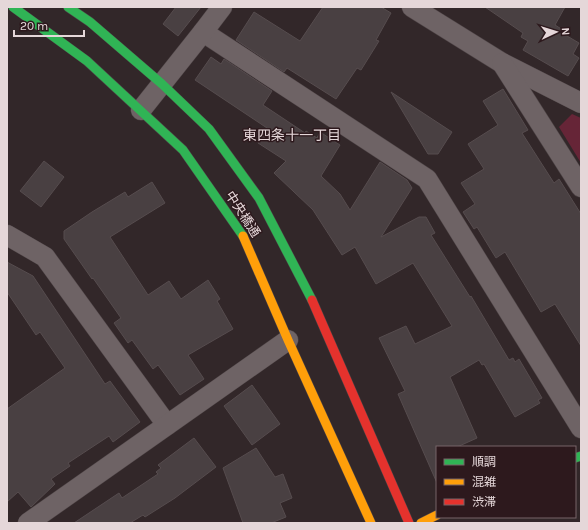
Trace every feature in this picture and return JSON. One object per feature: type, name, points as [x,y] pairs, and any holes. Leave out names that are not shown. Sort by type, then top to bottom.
[{"type":"street","name":"中央橋通","points":[[13,7],[86,61],[183,150],[245,238],[288,340],[371,523]]},
{"type":"street","name":"中央橋通","points":[[68,7],[90,22],[162,84],[209,129],[259,198],[314,304],[409,523]]},
{"type":"street","points":[[141,110],[222,7]]},
{"type":"street","points":[[412,7],[502,63],[581,103]]},
{"type":"street","points":[[203,32],[427,179],[580,424]]},
{"type":"street","points":[[502,63],[581,187]]},
{"type":"street","points":[[7,235],[45,257],[167,425]]},
{"type":"street","points":[[28,523],[288,340]]},
{"type":"street","points":[[421,523],[436,516]]},
{"type":"shaded area","points":[[572,114],[581,118],[581,163],[559,127]]},
{"type":"building","points":[[176,7],[201,7],[178,36],[163,24]]},
{"type":"building","points":[[323,7],[381,7],[391,13],[376,40],[379,41],[361,70],[357,68],[336,99],[287,68],[284,72],[236,40],[254,12],[300,41]]},
{"type":"building","points":[[485,7],[565,7],[555,25],[563,30],[562,33],[579,43],[573,54],[579,58],[568,76],[523,50],[528,41],[521,37],[523,33]]},
{"type":"building","points":[[211,57],[221,64],[224,59],[272,91],[263,105],[305,133],[306,131],[317,138],[320,132],[340,145],[321,176],[340,194],[350,210],[380,162],[407,180],[412,188],[381,237],[419,217],[426,217],[435,233],[431,235],[470,297],[471,296],[509,360],[513,358],[515,362],[519,359],[542,398],[538,400],[540,403],[515,417],[484,364],[482,365],[479,360],[450,377],[477,438],[459,446],[436,446],[436,481],[398,394],[405,391],[379,338],[406,326],[415,344],[452,326],[413,263],[376,284],[355,247],[342,255],[313,210],[274,173],[286,161],[258,143],[267,128],[195,80]]},
{"type":"building","points":[[503,89],[528,130],[522,133],[554,183],[559,179],[581,214],[581,346],[555,304],[541,312],[505,252],[496,258],[477,227],[474,229],[463,212],[475,204],[461,183],[484,169],[468,144],[498,125],[483,101]]},
{"type":"building","points":[[391,92],[452,132],[438,154],[428,154]]},
{"type":"building","points":[[44,161],[64,177],[41,207],[20,191]]},
{"type":"building","points":[[152,182],[165,203],[110,237],[148,295],[169,281],[181,299],[208,280],[220,299],[217,301],[233,329],[188,355],[204,379],[180,395],[158,365],[153,369],[132,340],[128,343],[114,323],[121,318],[64,239],[64,231],[92,212],[125,192],[128,197]]},
{"type":"building","points":[[7,262],[33,276],[105,384],[110,381],[140,422],[113,442],[109,436],[68,463],[70,466],[51,479],[55,484],[31,507],[18,492],[7,502],[7,409],[65,368],[40,332],[36,335],[7,292]]},
{"type":"building","points":[[252,385],[280,424],[252,445],[224,406]]},
{"type":"building","points":[[194,438],[216,467],[175,498],[145,517],[143,515],[130,523],[74,523],[119,493],[122,498],[158,474],[156,472],[161,468],[158,465]]},
{"type":"building","points":[[256,448],[275,477],[283,474],[292,498],[280,503],[286,517],[271,523],[243,523],[223,468]]},
{"type":"traffic: fast","points":[[13,7],[87,61],[183,150],[243,236]]},
{"type":"traffic: fast","points":[[68,7],[90,22],[162,84],[209,129],[259,198],[312,300]]},
{"type":"traffic: fast","points":[[576,458],[581,456]]},
{"type":"traffic: slow","points":[[243,236],[288,340],[371,523]]},
{"type":"traffic: slow","points":[[421,523],[436,516]]},
{"type":"traffic: jam","points":[[312,300],[409,523]]},
{"type":"district","name":"東四条十一丁目","points":[[292,135]]}]
